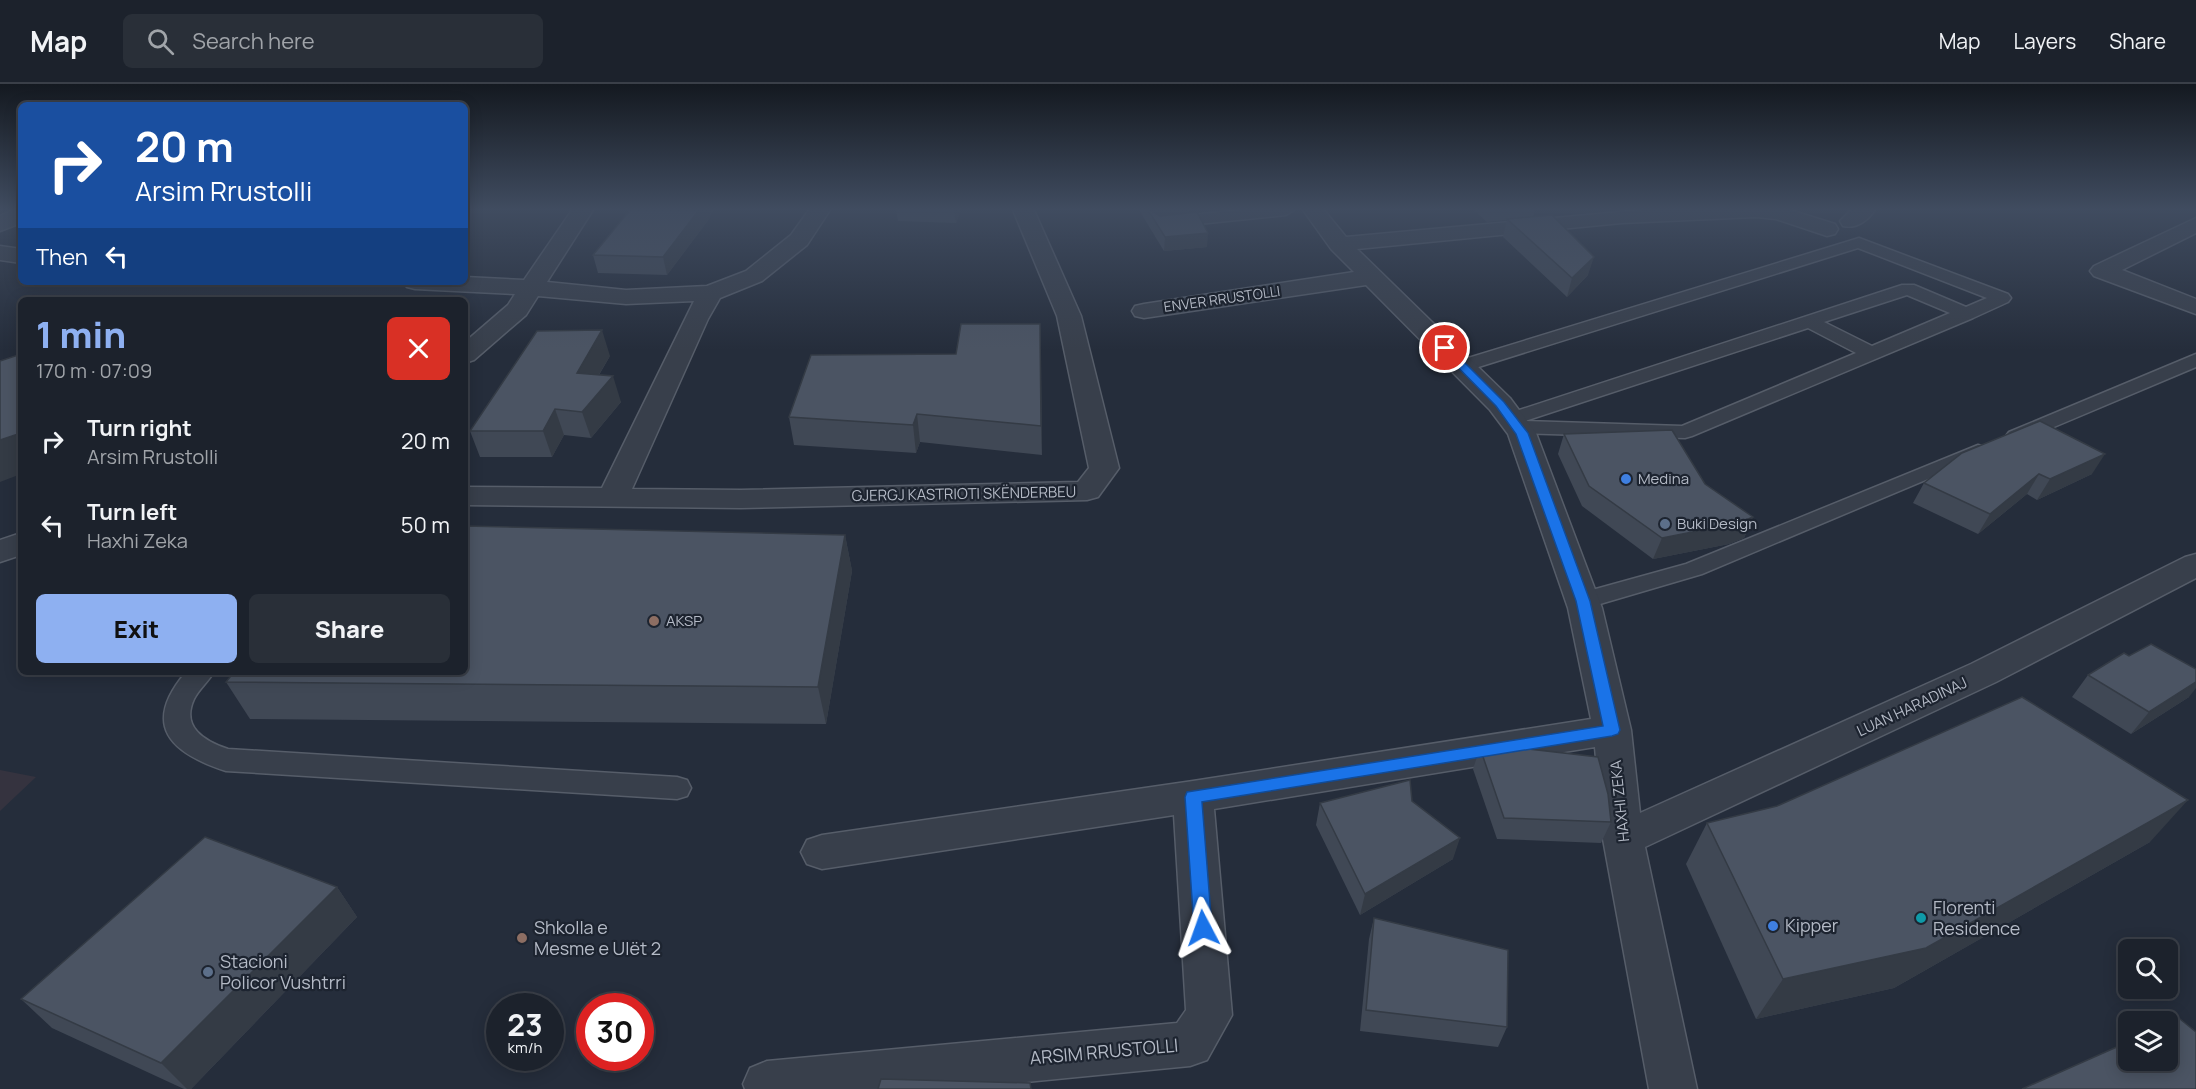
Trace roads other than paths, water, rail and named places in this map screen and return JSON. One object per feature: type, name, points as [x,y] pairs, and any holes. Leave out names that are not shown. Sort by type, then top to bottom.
[{"type":"street","points":[[468,352],[517,310],[553,257]]},
{"type":"street","points":[[468,284],[626,297],[711,293],[754,276],[778,257]]},
{"type":"street","name":"GJERGJ KASTRIOTI SKËNDERBEU","points":[[612,499],[741,499],[1087,491],[1104,468],[1069,316],[1043,257]]},
{"type":"street","name":"HAXHI ZEKA","points":[[1351,257],[1432,334],[1500,404],[1514,423],[1551,508],[1583,601],[1612,730],[1623,839],[1673,1089]]},
{"type":"street","points":[[2132,257],[2103,271],[2196,307]]},
{"type":"street","name":"ENVER RRUSTOLLI","points":[[1144,311],[1370,277]]},
{"type":"street","points":[[468,496],[612,499],[696,319],[711,293]]},
{"type":"street","points":[[0,552],[18,544]]},
{"type":"street","name":"LUAN HARADINAJ","points":[[1623,839],[1837,743],[2067,633],[2196,564]]},
{"type":"street","points":[[822,852],[1193,797],[1612,730]]},
{"type":"street","name":"ARSIM RRUSTOLLI","points":[[767,1084],[1190,1044],[1209,1016],[1193,797]]},
{"type":"lane","points":[[1462,366],[1814,257]]},
{"type":"lane","points":[[1514,423],[1685,432],[2002,298],[1896,257]]},
{"type":"lane","points":[[1514,423],[1947,276]]},
{"type":"lane","points":[[1908,289],[1967,314]]},
{"type":"lane","points":[[1810,322],[1871,353]]},
{"type":"lane","points":[[1583,601],[1694,569],[2108,399],[2196,360]]},
{"type":"lane","points":[[198,675],[176,709],[177,728],[196,747],[226,760],[677,788]]},
{"type":"place","name":"Medina","points":[[1626,479]]},
{"type":"place","name":"Buki Design","points":[[1665,524]]},
{"type":"place","name":"AKSP","points":[[654,621]]},
{"type":"place","name":"Florenti Residence","points":[[1921,918]]},
{"type":"place","name":"Kipper","points":[[1773,926]]},
{"type":"place","name":"Shkolla e Mesme e Ulët 2","points":[[522,938]]},
{"type":"place","name":"Stacioni Policor Vushtrri","points":[[208,972]]}]
